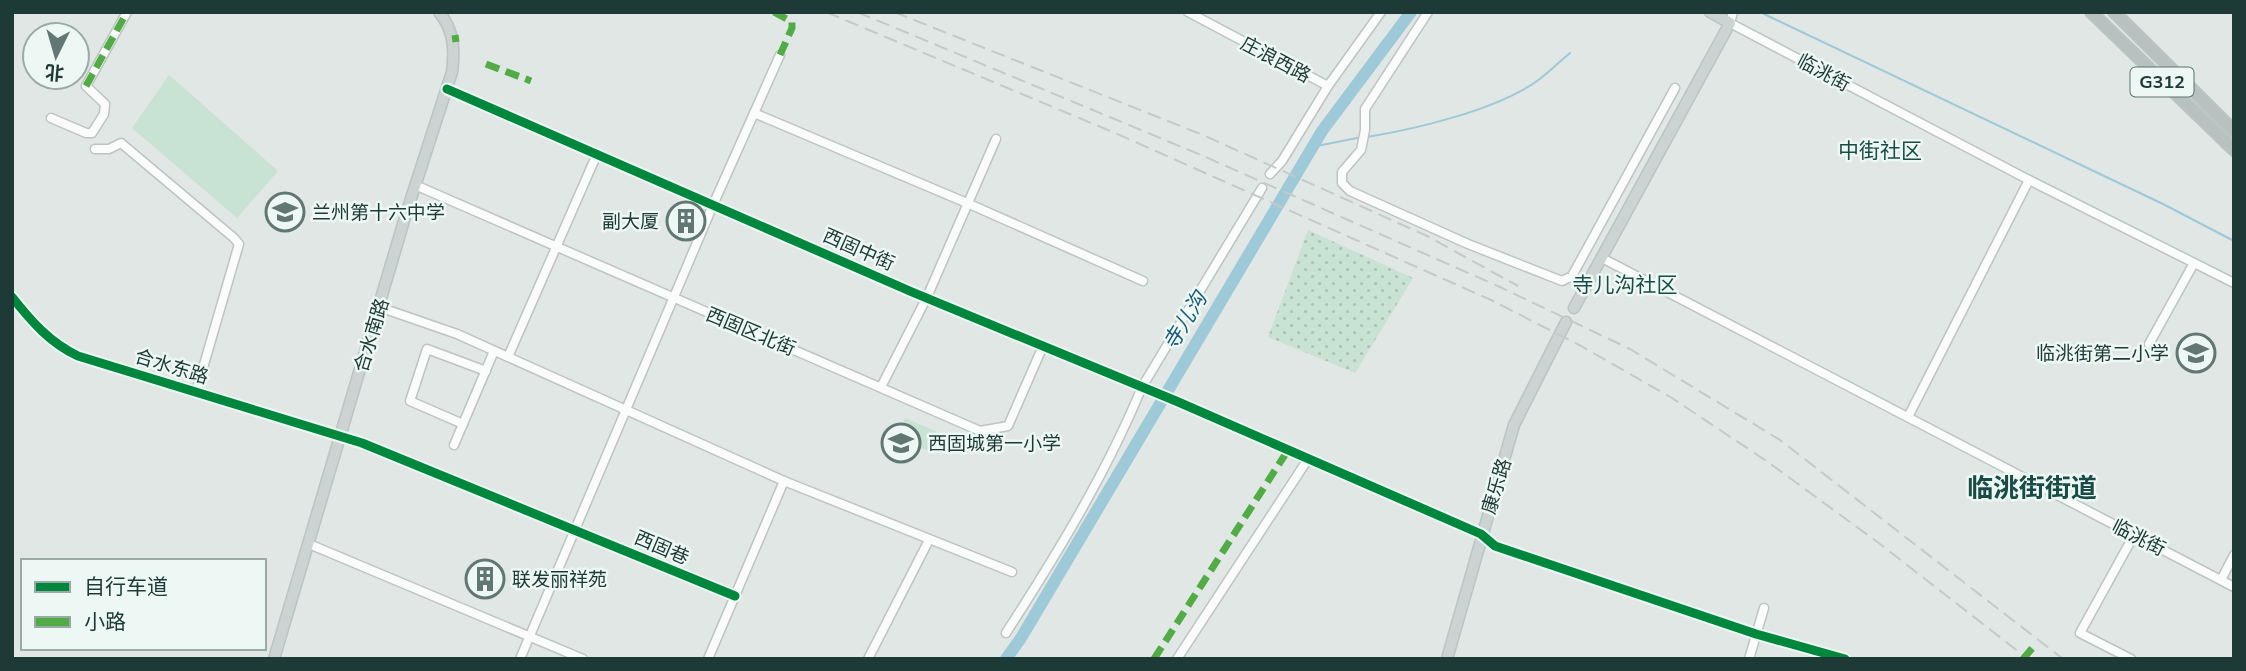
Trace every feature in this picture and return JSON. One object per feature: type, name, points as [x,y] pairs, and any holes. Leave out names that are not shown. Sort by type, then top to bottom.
[{"type":"highway","name":"G312","points":[[2091,12],[2234,150]]},
{"type":"highway","name":"G312","points":[[2114,12],[2234,131]]},
{"type":"main road","name":"合水南路","points":[[276,658],[415,185],[452,72],[454,49],[450,29],[439,12]]},
{"type":"main road","points":[[1574,308],[1732,18],[1710,12]]},
{"type":"main road","points":[[2190,108],[2200,99]]},
{"type":"main road","name":"康乐路","points":[[1447,659],[1481,534],[1517,418],[1566,322]]},
{"type":"street","points":[[51,118],[86,133],[92,132],[104,114],[105,104],[86,86],[127,12]]},
{"type":"street","name":"庄浪西路","points":[[1188,12],[1328,86]]},
{"type":"street","points":[[1270,174],[1282,161],[1328,86],[1381,12]]},
{"type":"street","points":[[1428,12],[1365,109],[1364,142],[1361,150],[1344,166],[1342,183],[1349,191],[1468,244],[1564,281],[1572,276],[1675,88]]},
{"type":"street","name":"临洮街","points":[[1732,18],[2029,180],[2234,283]]},
{"type":"street","points":[[520,659],[713,205],[780,55]]},
{"type":"street","name":"西固中街","points":[[447,89],[926,297],[1177,401],[1481,534],[1495,546],[1756,634],[1845,659]]},
{"type":"street","points":[[754,113],[1143,281]]},
{"type":"street","points":[[881,387],[926,297],[996,139]]},
{"type":"street","points":[[95,149],[108,149],[121,143],[239,244],[196,392]]},
{"type":"street","points":[[508,357],[597,154]]},
{"type":"street","points":[[1908,417],[2029,180]]},
{"type":"street","name":"西固区北街","points":[[415,185],[980,431],[1008,426],[1043,346]]},
{"type":"street","points":[[1006,633],[1063,543],[1142,387],[1262,188]]},
{"type":"street","name":"临洮街","points":[[1602,258],[2234,587]]},
{"type":"street","points":[[2149,344],[2194,263]]},
{"type":"street","name":"合水东路","points":[[12,297],[33,323],[67,351],[78,356],[341,436],[575,530]]},
{"type":"street","points":[[379,307],[457,334],[784,481],[1012,572]]},
{"type":"street","points":[[463,424],[410,401],[427,349],[485,371]]},
{"type":"street","points":[[454,446],[494,351]]},
{"type":"street","points":[[1177,659],[1308,459]]},
{"type":"street","points":[[708,659],[784,481]]},
{"type":"street","name":"西固巷","points":[[575,530],[735,596]]},
{"type":"street","points":[[2131,659],[2080,633],[2134,535]]},
{"type":"street","points":[[868,659],[929,540]]},
{"type":"street","points":[[309,544],[583,659]]},
{"type":"street","points":[[2221,580],[2234,555]]},
{"type":"street","points":[[1749,659],[1764,608]]},
{"type":"green space","points":[[169,75],[278,171],[237,218],[132,128]]},
{"type":"green space","points":[[1308,230],[1413,278],[1355,373],[1268,337]]},
{"type":"green space","points":[[905,418],[942,434],[933,453],[896,437]]},
{"type":"waterway","name":"寺儿沟","points":[[1006,659],[1322,131],[1411,12]]},
{"type":"waterway","points":[[1764,14],[2163,204],[2234,241]]},
{"type":"waterway","points":[[1367,137],[1455,117],[1500,101],[1537,81],[1570,53]]},
{"type":"waterway","points":[[1312,147],[1362,137]]},
{"type":"railway","points":[[826,12],[1115,133],[1491,300],[1581,346],[1672,398],[1768,462],[1880,544],[2028,659]]},
{"type":"railway","points":[[857,12],[1201,155],[1500,287],[1630,349],[1780,440],[2063,659]]},
{"type":"railway","points":[[894,12],[1203,135],[1427,236],[1518,286]]},
{"type":"marked path","points":[[91,77],[127,12]]},
{"type":"marked path","points":[[774,12],[792,22],[780,55]]},
{"type":"marked path","points":[[452,39],[459,38]]},
{"type":"marked path","points":[[486,64],[531,81]]},
{"type":"marked path","points":[[1154,659],[1288,450]]},
{"type":"marked path","points":[[2023,659],[2035,645]]},
{"type":"cycle path","points":[[447,89],[912,292],[1176,401],[1481,534],[1495,546],[1756,634],[1845,659]]},
{"type":"cycle path","points":[[12,297],[42,331],[78,356],[362,443],[735,596]]},
{"type":"place","name":"兰州第十六中学","points":[[285,212]]},
{"type":"place","name":"副大厦","points":[[686,221]]},
{"type":"place","name":"临洮街第二小学","points":[[2196,353]]},
{"type":"place","name":"西固城第一小学","points":[[901,443]]},
{"type":"place","name":"联发丽祥苑","points":[[485,579]]},
{"type":"district","name":"中街社区","points":[[1880,151]]},
{"type":"district","name":"寺儿沟社区","points":[[1625,285]]},
{"type":"district","name":"临洮街街道","points":[[2032,488]]}]
